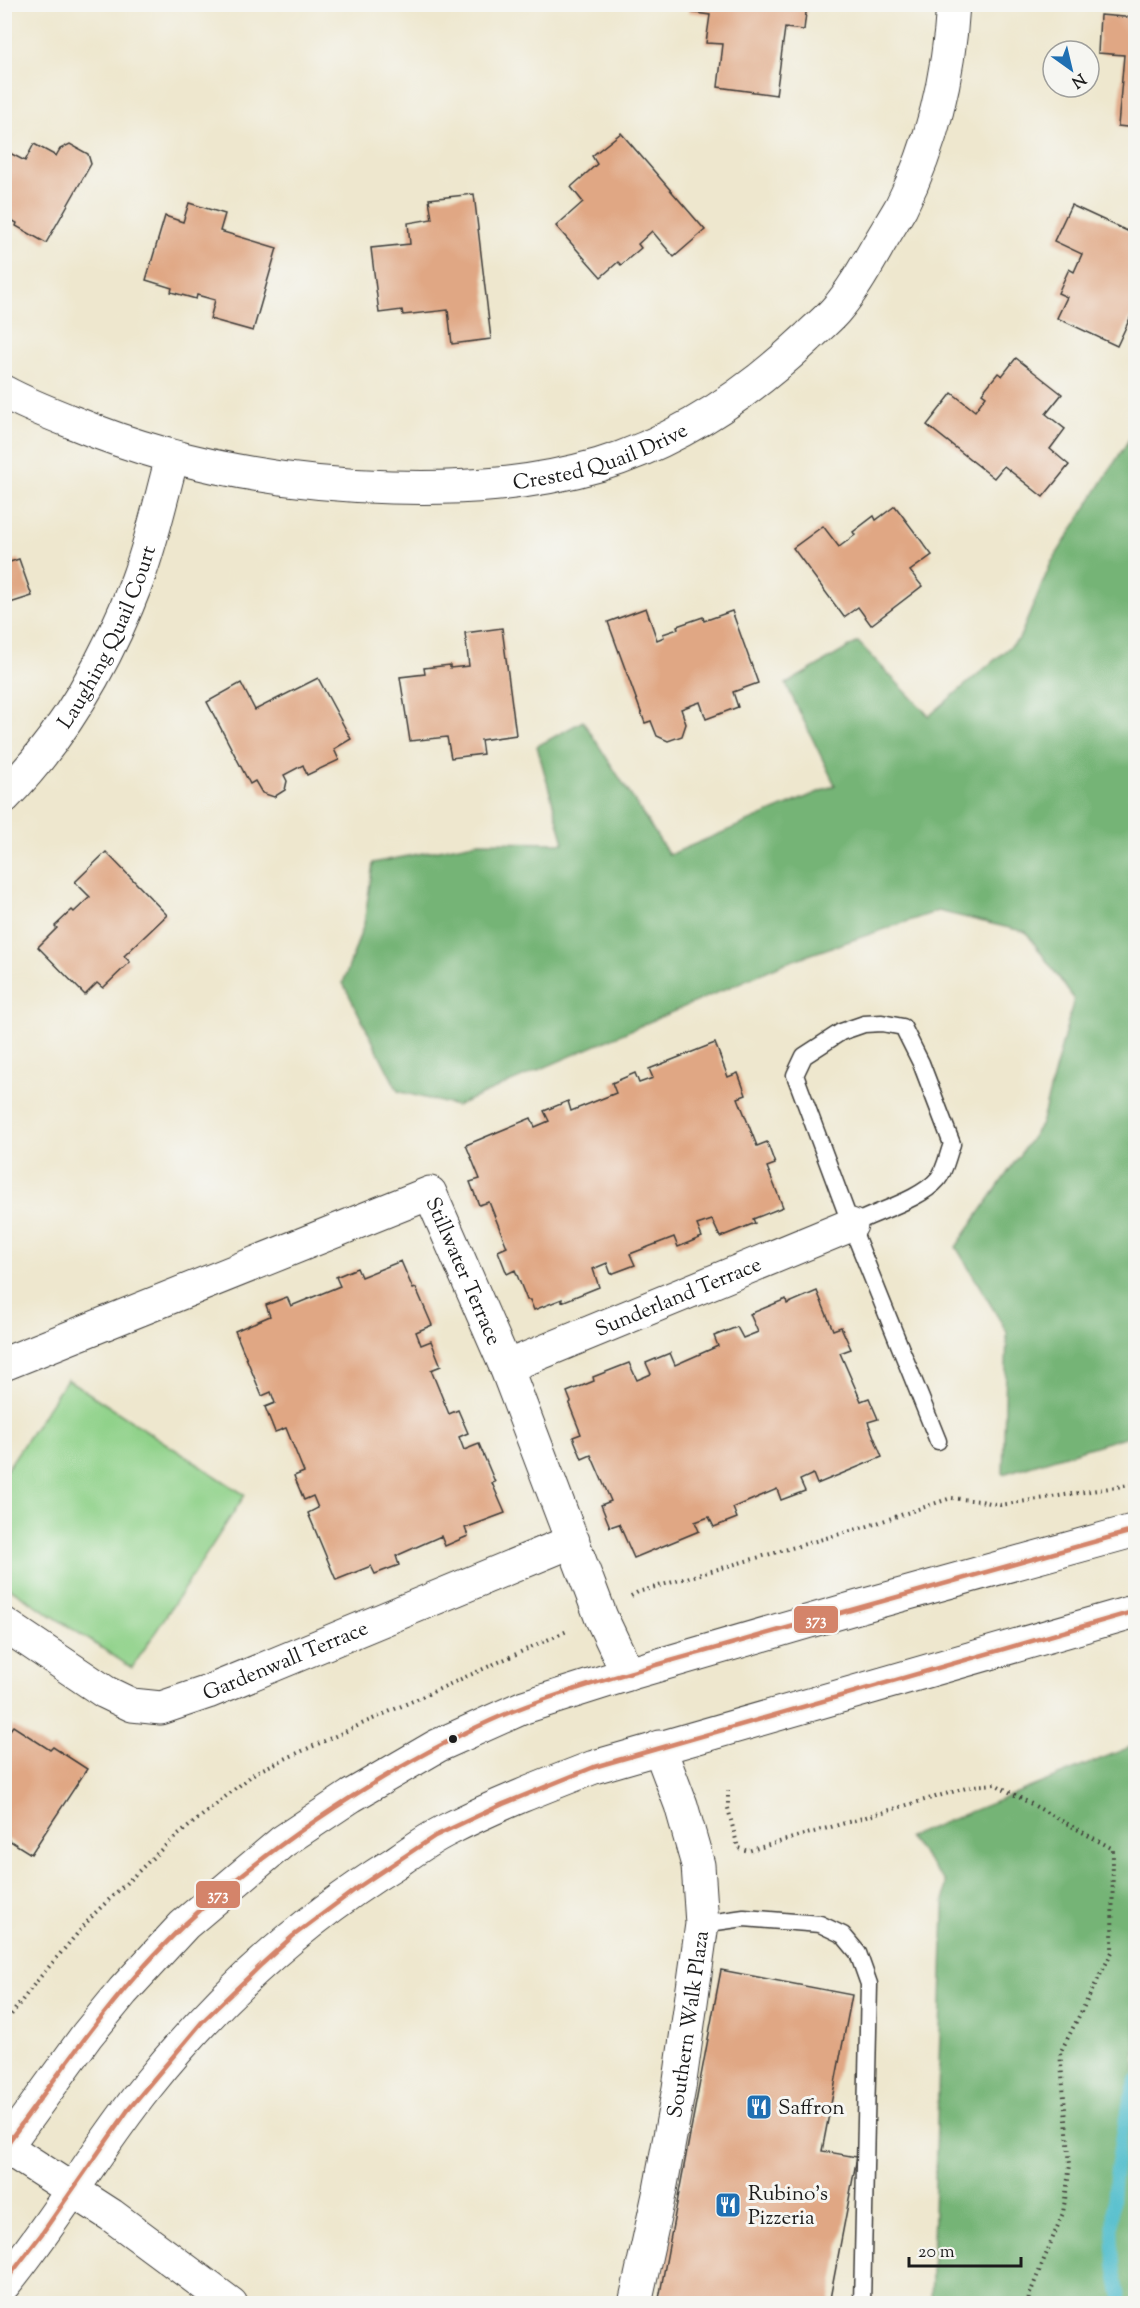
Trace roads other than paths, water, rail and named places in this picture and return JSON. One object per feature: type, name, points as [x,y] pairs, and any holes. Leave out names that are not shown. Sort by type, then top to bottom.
[{"type":"street","name":"Crested Quail Drive","points":[[4,392],[114,440],[172,458],[262,477],[335,486],[453,489],[523,483],[601,464],[666,438],[728,404],[784,360],[835,311],[866,267],[901,206],[930,134],[945,76],[953,4]]},
{"type":"street","name":"Laughing Quail Court","points":[[4,797],[25,776],[71,714],[107,652],[138,579],[172,458]]},
{"type":"street","name":"Stillwater Terrace","points":[[4,1364],[430,1193],[506,1367],[601,1617],[628,1674]]},
{"type":"street","name":"Sunderland Terrace","points":[[506,1367],[851,1225]]},
{"type":"street","points":[[231,2304],[111,2215],[5,2147],[87,2035],[123,1991],[184,1925],[282,1842],[351,1796],[437,1746],[524,1707],[628,1674],[870,1604],[1136,1530]]},
{"type":"street","name":"Gardenwall Terrace","points":[[4,1624],[105,1692],[132,1705],[161,1708],[208,1692],[573,1541]]},
{"type":"street","points":[[4,2284],[145,2088],[188,2036],[227,1996],[290,1938],[352,1890],[457,1825],[528,1792],[594,1767],[1136,1611]]},
{"type":"street","name":"Southern Walk Plaza","points":[[635,2304],[679,2088],[702,1924],[698,1866],[681,1805],[659,1747]]},
{"type":"lane","points":[[851,1225],[873,1213],[913,1198],[939,1178],[952,1144],[921,1063],[903,1027],[882,1023],[864,1024],[841,1032],[804,1056],[795,1075],[851,1225],[938,1441]]},
{"type":"lane","points":[[702,1924],[744,1918],[820,1924],[843,1935],[858,1953],[869,1984],[862,2304]]},
{"type":"waterway","points":[[1121,2304],[1114,2262],[1114,2194],[1119,2146],[1136,2080]]},
{"type":"place","name":"Saffron","points":[[759,2107]]},
{"type":"place","name":"Rubino's Pizzeria","points":[[728,2205]]}]
